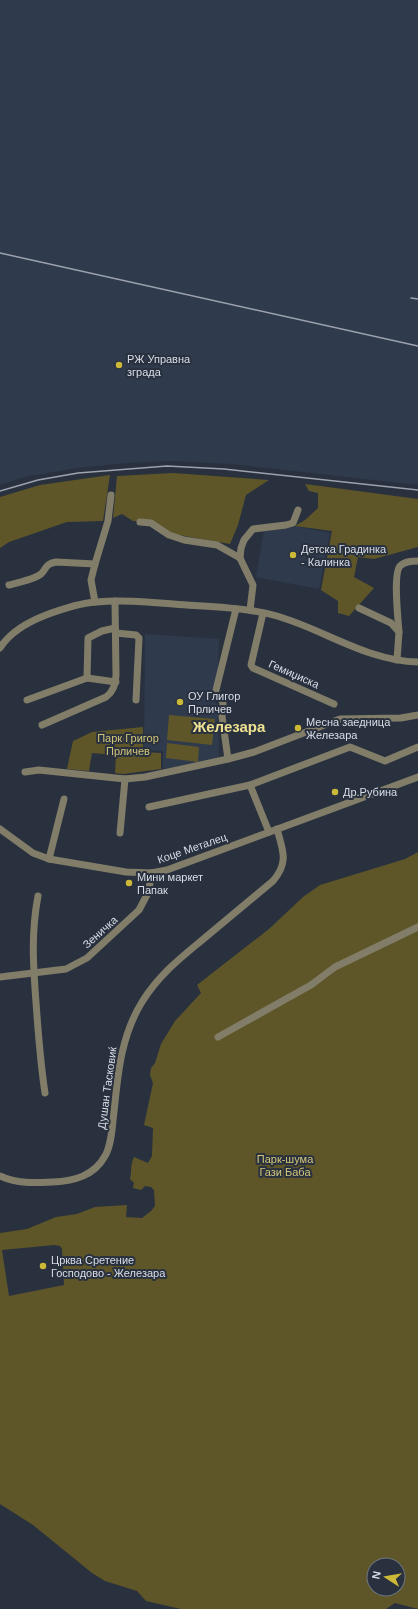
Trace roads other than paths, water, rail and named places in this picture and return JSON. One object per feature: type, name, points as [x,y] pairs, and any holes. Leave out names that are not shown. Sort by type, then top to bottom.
[{"type":"street","points":[[95,602],[92,580],[95,564],[108,521],[111,495]]},
{"type":"street","points":[[250,610],[253,584],[240,558],[244,540],[253,529],[293,523],[298,510]]},
{"type":"street","points":[[140,522],[151,523],[170,535],[184,540],[217,545],[240,558]]},
{"type":"street","points":[[397,660],[397,572],[399,567],[403,564],[418,561]]},
{"type":"street","points":[[9,585],[40,574],[46,565],[50,563],[95,564]]},
{"type":"street","points":[[42,724],[106,697],[112,692],[116,682],[115,601]]},
{"type":"street","points":[[0,648],[13,634],[32,621],[62,609],[95,602],[115,601],[250,610],[293,622],[359,650],[397,660],[418,662]]},
{"type":"street","points":[[359,608],[391,623],[398,632]]},
{"type":"street","points":[[228,759],[222,716],[223,703],[215,694],[236,609]]},
{"type":"street","name":"Гемиџиска","points":[[264,613],[251,664],[253,668],[334,704]]},
{"type":"street","points":[[87,678],[88,638],[102,631],[116,630],[136,635],[139,638],[136,700]]},
{"type":"street","points":[[26,700],[87,678],[116,682]]},
{"type":"street","points":[[25,772],[39,770],[62,771],[125,779],[145,777],[254,752],[340,719],[402,718],[418,715]]},
{"type":"street","points":[[149,807],[250,785],[350,747],[385,761],[418,747]]},
{"type":"street","name":"Коце Металец","points":[[1,830],[16,842],[49,859],[109,870],[151,873],[167,870],[418,777]]},
{"type":"street","points":[[120,833],[125,779]]},
{"type":"street","points":[[250,785],[269,832]]},
{"type":"street","points":[[49,859],[64,799]]},
{"type":"street","name":"Душан Тасковиќ","points":[[0,1176],[18,1182],[80,1178],[95,1169],[103,1160],[111,1135],[121,1057],[132,1020],[142,1001],[160,976],[273,881],[280,872],[284,863],[284,856],[277,829]]},
{"type":"street","name":"Зеничка","points":[[0,976],[66,969],[87,958],[139,910],[149,891],[151,873]]},
{"type":"street","points":[[38,896],[32,942],[41,1062],[45,1093]]},
{"type":"street","points":[[218,1037],[311,985],[335,967],[418,927]]},
{"type":"railway","points":[[0,253],[418,346]]},
{"type":"railway","points":[[411,298],[418,299]]},
{"type":"railway","points":[[0,491],[38,480],[78,473],[167,466],[224,469],[418,490]]},
{"type":"place","name":"РЖ Управна зграда","points":[[119,365]]},
{"type":"place","name":"Детска Градинка - Калинка","points":[[293,555]]},
{"type":"place","name":"ОУ Глигор Прличев","points":[[180,702]]},
{"type":"place","name":"Месна заедница Железара","points":[[298,728]]},
{"type":"place","name":"Др.Рубина","points":[[335,792]]},
{"type":"place","name":"Мини маркет Папак","points":[[129,883]]},
{"type":"place","name":"Црква Сретение Господово - Железара","points":[[43,1266]]},
{"type":"district","name":"Железара","points":[[229,727]]},
{"type":"park label","name":"Парк Григор Прличев","points":[[128,744]]},
{"type":"park label","name":"Парк-шума Гази Баба","points":[[285,1165]]}]
